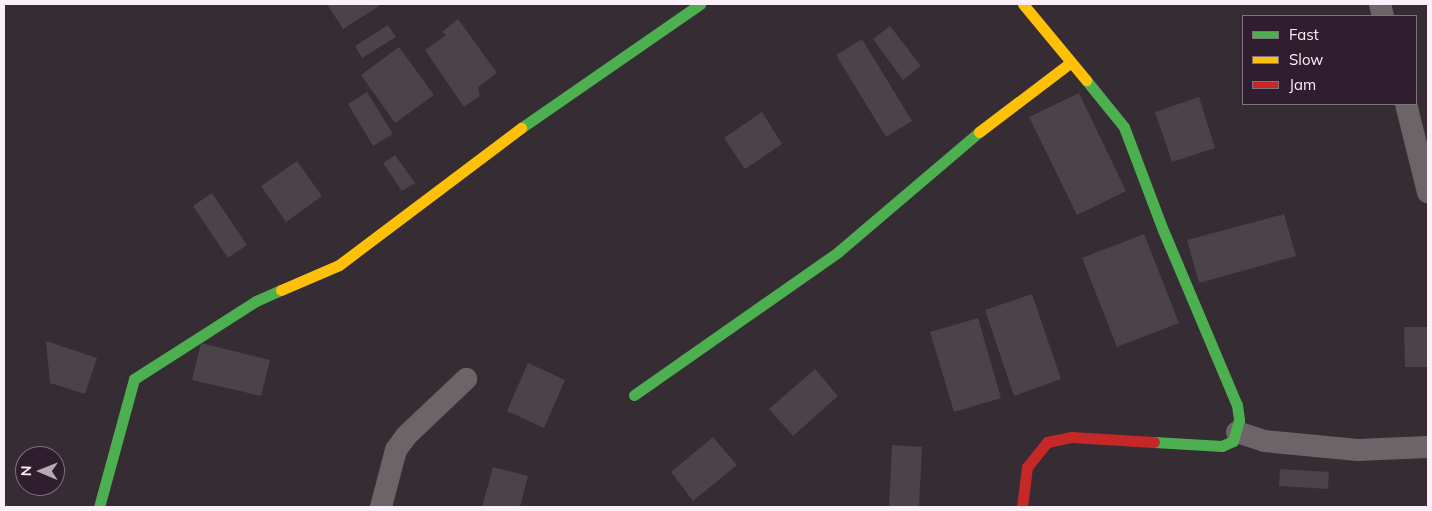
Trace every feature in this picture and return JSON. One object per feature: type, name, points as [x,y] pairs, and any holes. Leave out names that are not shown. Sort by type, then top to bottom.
[{"type":"street","points":[[99,507],[134,379],[256,301],[339,265],[516,131],[700,4]]},
{"type":"street","points":[[1022,507],[1027,467],[1047,442],[1071,438],[1222,446],[1232,441],[1237,432],[1237,406],[1163,230],[1124,127],[1023,4]]},
{"type":"street","points":[[634,395],[838,252],[1006,109],[1070,63]]},
{"type":"street","points":[[1406,105],[1428,192]]},
{"type":"street","points":[[381,507],[396,450],[406,436],[466,378]]},
{"type":"street","points":[[1237,432],[1264,441],[1358,450],[1428,447]]},
{"type":"building","points":[[327,4],[378,4],[379,6],[343,29]]},
{"type":"building","points":[[458,19],[497,73],[478,87],[480,96],[464,107],[425,50],[446,35],[442,32]]},
{"type":"building","points":[[388,25],[396,37],[362,58],[355,46]]},
{"type":"building","points":[[890,26],[921,66],[903,80],[873,39]]},
{"type":"building","points":[[862,39],[912,121],[886,137],[836,55]]},
{"type":"building","points":[[399,47],[434,95],[395,123],[361,75]]},
{"type":"building","points":[[367,92],[393,134],[373,146],[348,104]]},
{"type":"building","points":[[1079,93],[1126,191],[1077,215],[1029,117]]},
{"type":"building","points":[[1199,97],[1215,148],[1172,162],[1155,112]]},
{"type":"building","points":[[762,112],[782,144],[745,169],[724,138]]},
{"type":"building","points":[[395,155],[415,183],[402,191],[383,163]]},
{"type":"building","points":[[297,161],[322,196],[286,222],[261,186]]},
{"type":"building","points":[[212,193],[247,245],[228,258],[193,206]]},
{"type":"building","points":[[1284,214],[1296,256],[1199,283],[1187,240]]},
{"type":"building","points":[[1144,234],[1179,323],[1117,347],[1082,258]]},
{"type":"building","points":[[1032,294],[1061,379],[1014,396],[985,310]]},
{"type":"building","points":[[978,318],[1001,398],[954,412],[930,332]]},
{"type":"building","points":[[1404,327],[1428,327],[1428,367],[1405,367]]},
{"type":"building","points":[[46,341],[97,358],[85,394],[50,383]]},
{"type":"building","points":[[201,343],[270,360],[261,396],[192,380]]},
{"type":"building","points":[[528,363],[565,380],[544,428],[507,411]]},
{"type":"building","points":[[815,369],[838,396],[793,436],[769,409]]},
{"type":"building","points":[[713,437],[737,465],[693,501],[671,472]]},
{"type":"building","points":[[892,445],[922,447],[919,507],[889,507]]},
{"type":"building","points":[[493,467],[528,476],[520,507],[482,507]]},
{"type":"building","points":[[1280,469],[1329,472],[1328,489],[1279,486]]},
{"type":"traffic: fast","points":[[521,128],[700,4]]},
{"type":"traffic: fast","points":[[1086,80],[1124,127],[1163,230],[1237,405],[1239,420],[1233,441],[1222,446],[1154,442]]},
{"type":"traffic: fast","points":[[634,395],[838,252],[979,132]]},
{"type":"traffic: fast","points":[[99,507],[134,379],[256,301],[281,290]]},
{"type":"traffic: slow","points":[[1023,4],[1086,80]]},
{"type":"traffic: slow","points":[[979,132],[1070,63]]},
{"type":"traffic: slow","points":[[281,290],[339,265],[521,128]]},
{"type":"traffic: jam","points":[[1022,507],[1027,467],[1047,442],[1071,437],[1154,442]]}]
